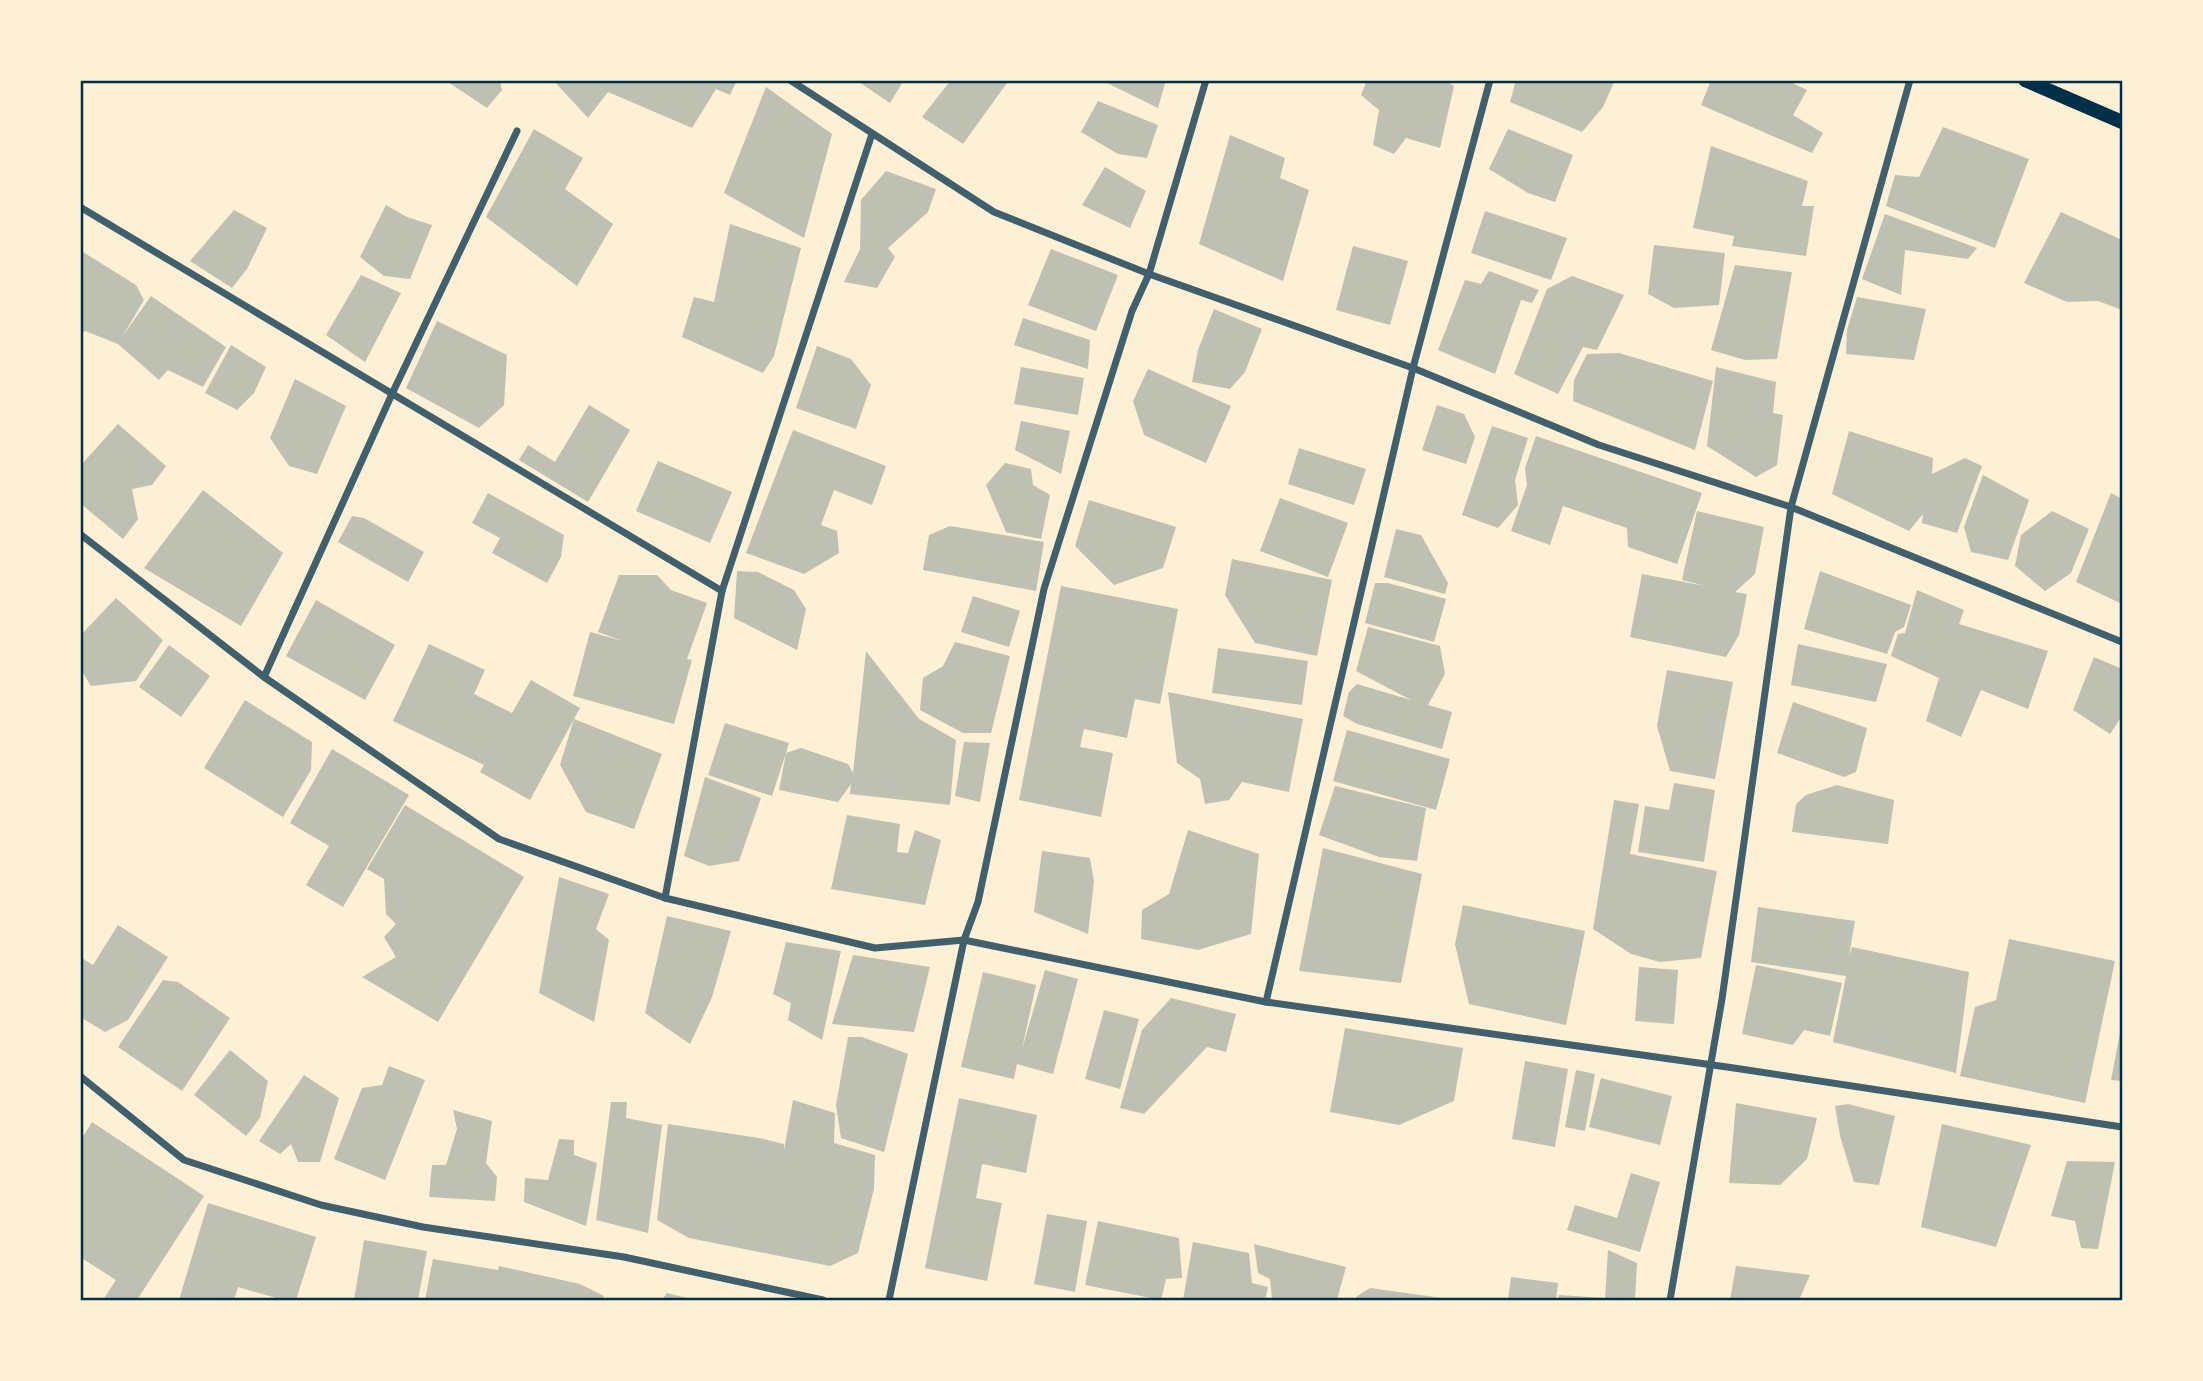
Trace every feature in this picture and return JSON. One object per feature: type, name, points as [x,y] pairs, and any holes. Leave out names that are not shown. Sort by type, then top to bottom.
[{"type":"main road","points":[[2025,80],[2123,122]]},
{"type":"street","points":[[790,80],[994,212],[1149,274],[1413,368],[1600,445],[1791,507],[2123,642]]},
{"type":"street","points":[[890,1300],[964,940],[978,902],[1044,589],[1132,310],[1149,274],[1206,80]]},
{"type":"street","points":[[1266,1002],[1413,368],[1490,80]]},
{"type":"street","points":[[1670,1300],[1711,1065],[1791,507],[1910,80]]},
{"type":"street","points":[[264,677],[517,131]]},
{"type":"street","points":[[665,898],[722,591],[872,134]]},
{"type":"street","points":[[80,207],[722,591]]},
{"type":"street","points":[[80,534],[264,677],[499,839],[665,898],[875,948],[964,940],[1266,1002],[2123,1127]]},
{"type":"street","points":[[80,1076],[184,1160],[321,1205],[423,1227],[624,1257],[823,1300]]},
{"type":"building","points":[[445,80],[500,80],[502,90],[487,108]]},
{"type":"building","points":[[553,80],[737,80],[730,95],[716,89],[692,128],[608,92],[588,118]]},
{"type":"building","points":[[856,80],[904,80],[890,103]]},
{"type":"building","points":[[951,80],[1009,80],[963,144],[922,117]]},
{"type":"building","points":[[1101,80],[1166,80],[1158,108]]},
{"type":"building","points":[[1367,80],[1445,80],[1454,86],[1440,148],[1406,138],[1394,154],[1373,145],[1379,110],[1361,95]]},
{"type":"building","points":[[1516,80],[1615,80],[1603,107],[1582,132],[1510,102]]},
{"type":"building","points":[[1711,80],[1786,80],[1807,90],[1793,115],[1823,133],[1812,153],[1701,105]]},
{"type":"building","points":[[766,87],[832,134],[804,238],[724,193]]},
{"type":"building","points":[[1098,101],[1158,125],[1147,158],[1118,154],[1081,132]]},
{"type":"building","points":[[1943,127],[2029,159],[1995,248],[1886,206],[1895,175],[1919,177]]},
{"type":"building","points":[[534,129],[583,158],[565,189],[613,224],[577,286],[486,217]]},
{"type":"building","points":[[1508,129],[1573,155],[1555,202],[1528,193],[1489,169]]},
{"type":"building","points":[[1230,135],[1285,158],[1280,178],[1309,190],[1283,281],[1199,244]]},
{"type":"building","points":[[1711,146],[1808,181],[1802,206],[1814,206],[1806,256],[1732,246],[1734,236],[1693,228]]},
{"type":"building","points":[[1105,167],[1146,191],[1130,228],[1082,205]]},
{"type":"building","points":[[886,171],[936,189],[928,212],[888,248],[895,257],[877,288],[844,282],[860,249],[861,200]]},
{"type":"building","points":[[386,205],[407,217],[432,225],[410,279],[384,276],[360,257]]},
{"type":"building","points":[[234,210],[267,228],[247,269],[232,288],[190,261]]},
{"type":"building","points":[[1485,211],[1567,238],[1551,280],[1471,253]]},
{"type":"building","points":[[2061,212],[2122,240],[2122,310],[2098,301],[2067,302],[2024,283]]},
{"type":"building","points":[[1885,214],[1977,248],[1968,259],[1905,250],[1901,295],[1862,279]]},
{"type":"building","points":[[730,224],[801,248],[774,356],[763,373],[682,337],[694,297],[714,302]]},
{"type":"building","points":[[1654,245],[1725,253],[1719,305],[1674,308],[1648,294]]},
{"type":"building","points":[[1353,246],[1408,261],[1390,325],[1336,310]]},
{"type":"building","points":[[1051,249],[1118,275],[1096,331],[1028,305]]},
{"type":"building","points":[[83,252],[136,285],[144,300],[122,337],[151,296],[226,347],[203,387],[168,370],[159,380],[118,344],[85,331],[80,335],[80,255]]},
{"type":"building","points":[[1735,265],[1792,272],[1777,359],[1745,360],[1711,350]]},
{"type":"building","points":[[1489,271],[1539,290],[1532,303],[1521,300],[1495,374],[1438,350],[1465,280],[1481,284]]},
{"type":"building","points":[[361,275],[401,293],[365,362],[326,335]]},
{"type":"building","points":[[1572,276],[1624,295],[1597,350],[1583,347],[1558,394],[1514,374],[1547,289]]},
{"type":"building","points":[[1857,297],[1926,309],[1914,360],[1846,354],[1847,330]]},
{"type":"building","points":[[1214,309],[1262,329],[1245,372],[1230,389],[1192,382],[1198,350]]},
{"type":"building","points":[[1023,318],[1090,340],[1088,369],[1014,345]]},
{"type":"building","points":[[437,321],[507,355],[504,405],[479,428],[406,388]]},
{"type":"building","points":[[231,345],[266,367],[254,393],[237,410],[205,393]]},
{"type":"building","points":[[817,346],[851,359],[871,385],[856,429],[796,408]]},
{"type":"building","points":[[1619,353],[1713,381],[1695,450],[1573,401],[1574,380],[1587,354]]},
{"type":"building","points":[[1021,367],[1084,378],[1078,415],[1014,404]]},
{"type":"building","points":[[1716,367],[1776,382],[1773,413],[1783,415],[1777,465],[1756,477],[1707,446]]},
{"type":"building","points":[[1148,369],[1231,406],[1206,463],[1144,435],[1133,401]]},
{"type":"building","points":[[295,379],[346,406],[317,474],[289,466],[270,438]]},
{"type":"building","points":[[589,405],[630,430],[588,502],[519,460],[528,445],[555,462]]},
{"type":"building","points":[[1437,405],[1464,414],[1475,437],[1466,464],[1422,450]]},
{"type":"building","points":[[1021,421],[1070,431],[1061,474],[1015,450]]},
{"type":"building","points":[[118,424],[166,466],[152,485],[132,489],[138,519],[123,539],[80,503],[80,466]]},
{"type":"building","points":[[1492,426],[1528,438],[1515,480],[1518,505],[1498,528],[1462,515]]},
{"type":"building","points":[[793,430],[886,466],[872,505],[834,490],[821,525],[837,531],[839,553],[804,574],[746,553]]},
{"type":"building","points":[[1849,431],[1933,458],[1932,474],[1965,458],[1982,466],[1957,533],[1922,523],[1923,514],[1909,531],[1832,494]]},
{"type":"building","points":[[1536,436],[1702,493],[1677,564],[1628,547],[1627,528],[1563,506],[1550,545],[1511,531],[1527,485],[1525,468]]},
{"type":"building","points":[[1299,448],[1366,469],[1354,505],[1288,484]]},
{"type":"building","points":[[658,461],[732,492],[710,543],[636,511]]},
{"type":"building","points":[[1005,463],[1031,469],[1033,485],[1050,495],[1041,539],[1006,532],[986,485]]},
{"type":"building","points":[[1983,475],[2029,500],[2008,560],[1971,552],[1964,527]]},
{"type":"building","points":[[203,490],[283,553],[241,626],[144,568]]},
{"type":"building","points":[[488,493],[564,535],[561,557],[547,583],[492,553],[500,538],[472,523]]},
{"type":"building","points":[[2111,493],[2122,499],[2122,604],[2076,582]]},
{"type":"building","points":[[1280,498],[1348,523],[1328,577],[1260,551]]},
{"type":"building","points":[[1089,500],[1176,527],[1163,568],[1114,585],[1075,546]]},
{"type":"building","points":[[1697,511],[1764,527],[1755,574],[1735,592],[1747,594],[1739,635],[1726,657],[1630,637],[1642,574],[1706,586],[1682,580]]},
{"type":"building","points":[[2052,511],[2089,529],[2071,573],[2045,591],[2015,566],[2021,535]]},
{"type":"building","points":[[352,516],[364,518],[424,552],[408,582],[338,542]]},
{"type":"building","points":[[950,526],[1044,542],[1036,591],[923,570],[929,535]]},
{"type":"building","points":[[1396,529],[1421,535],[1448,583],[1445,594],[1384,577]]},
{"type":"building","points":[[1232,559],[1332,580],[1317,656],[1255,643],[1225,595]]},
{"type":"building","points":[[737,571],[758,572],[794,590],[806,609],[797,650],[734,618]]},
{"type":"building","points":[[1820,571],[1911,605],[1904,627],[1895,632],[1887,654],[1804,629]]},
{"type":"building","points":[[619,575],[657,575],[671,590],[707,603],[687,659],[692,660],[674,724],[573,696],[590,632],[623,641],[598,632]]},
{"type":"building","points":[[1375,583],[1388,583],[1446,599],[1434,642],[1365,623]]},
{"type":"building","points":[[1061,586],[1178,609],[1160,704],[1135,699],[1127,738],[1084,729],[1080,747],[1113,753],[1101,817],[1019,800]]},
{"type":"building","points":[[1917,590],[1964,610],[1959,624],[2048,651],[2028,709],[1981,690],[1961,737],[1926,721],[1939,678],[1891,656],[1898,634],[1905,633]]},
{"type":"building","points":[[973,596],[1020,611],[1009,647],[961,632]]},
{"type":"building","points":[[116,598],[163,640],[136,681],[91,686],[80,668],[80,636]]},
{"type":"building","points":[[316,600],[395,645],[365,700],[286,656]]},
{"type":"building","points":[[1368,627],[1440,646],[1445,674],[1428,705],[1452,712],[1442,749],[1357,724],[1343,716],[1349,692],[1357,684],[1411,700],[1356,671]]},
{"type":"building","points":[[955,642],[1010,656],[991,733],[963,733],[920,710],[923,678],[943,666]]},
{"type":"building","points":[[429,644],[485,670],[474,694],[512,713],[531,680],[580,708],[530,800],[480,772],[484,765],[393,721]]},
{"type":"building","points":[[1798,644],[1887,664],[1876,702],[1791,685]]},
{"type":"building","points":[[169,645],[210,676],[181,717],[139,687]]},
{"type":"building","points":[[1218,648],[1308,661],[1302,705],[1212,693]]},
{"type":"building","points":[[866,651],[919,719],[956,740],[950,805],[850,794],[851,784],[838,802],[779,790],[786,753],[801,748],[848,764],[853,773]]},
{"type":"building","points":[[2094,657],[2122,669],[2122,716],[2110,734],[2073,710]]},
{"type":"building","points":[[1667,670],[1733,682],[1715,779],[1670,771],[1657,726]]},
{"type":"building","points":[[1168,692],[1303,719],[1289,792],[1242,782],[1229,800],[1205,804],[1200,779],[1177,763]]},
{"type":"building","points":[[245,700],[312,742],[311,770],[283,817],[204,768]]},
{"type":"building","points":[[1793,702],[1867,728],[1856,772],[1844,777],[1777,753]]},
{"type":"building","points":[[574,719],[662,754],[634,829],[586,812],[560,765]]},
{"type":"building","points":[[725,723],[789,743],[772,796],[708,775]]},
{"type":"building","points":[[1347,730],[1450,759],[1436,810],[1333,781]]},
{"type":"building","points":[[964,742],[990,743],[980,802],[955,796]]},
{"type":"building","points":[[332,749],[409,795],[343,907],[306,885],[329,846],[290,823]]},
{"type":"building","points":[[705,777],[761,798],[739,861],[709,866],[684,856]]},
{"type":"building","points":[[1674,783],[1715,790],[1704,862],[1638,852],[1645,806],[1669,810]]},
{"type":"building","points":[[1837,785],[1894,800],[1888,844],[1792,832],[1796,804],[1806,795]]},
{"type":"building","points":[[1335,786],[1426,808],[1417,861],[1379,857],[1319,835]]},
{"type":"building","points":[[1614,800],[1639,804],[1630,854],[1717,871],[1701,958],[1660,962],[1631,954],[1593,929]]},
{"type":"building","points":[[405,805],[524,877],[438,1022],[362,977],[396,957],[384,937],[396,924],[386,914],[384,879],[367,869]]},
{"type":"building","points":[[847,815],[900,824],[897,852],[908,853],[915,830],[941,840],[925,905],[831,889]]},
{"type":"building","points":[[1188,830],[1259,854],[1251,934],[1198,950],[1141,939],[1142,910],[1169,894]]},
{"type":"building","points":[[1323,848],[1422,874],[1401,983],[1299,971]]},
{"type":"building","points":[[1042,851],[1090,858],[1094,881],[1088,934],[1034,912]]},
{"type":"building","points":[[559,877],[609,894],[596,929],[609,940],[594,1022],[539,993]]},
{"type":"building","points":[[1463,905],[1585,931],[1566,1025],[1469,1004],[1455,944]]},
{"type":"building","points":[[1758,907],[1855,921],[1849,956],[1852,947],[1969,972],[1956,1073],[1833,1042],[1846,976],[1751,962]]},
{"type":"building","points":[[667,916],[731,931],[712,997],[690,1044],[645,1013]]},
{"type":"building","points":[[118,925],[168,957],[128,1020],[105,1032],[80,1017],[80,957],[93,965]]},
{"type":"building","points":[[2009,939],[2115,961],[2085,1103],[1960,1076],[1975,1007],[1996,1000]]},
{"type":"building","points":[[786,942],[841,951],[822,1040],[788,1020],[791,1003],[773,994]]},
{"type":"building","points":[[853,955],[930,967],[914,1032],[832,1024]]},
{"type":"building","points":[[1756,965],[1842,983],[1830,1036],[1804,1030],[1793,1045],[1742,1034]]},
{"type":"building","points":[[1639,967],[1678,970],[1674,1024],[1635,1021]]},
{"type":"building","points":[[1045,970],[1078,979],[1053,1074],[1017,1064],[1014,1079],[961,1067],[983,972],[1036,985],[1022,1049]]},
{"type":"building","points":[[163,980],[178,982],[230,1018],[182,1091],[118,1047]]},
{"type":"building","points":[[1171,998],[1236,1014],[1226,1052],[1207,1047],[1144,1114],[1120,1108],[1142,1030]]},
{"type":"building","points":[[1104,1010],[1139,1019],[1120,1089],[1085,1079]]},
{"type":"building","points":[[1345,1028],[1463,1048],[1454,1101],[1399,1125],[1330,1112]]},
{"type":"building","points":[[2122,1029],[2122,1081],[2111,1080]]},
{"type":"building","points":[[848,1037],[862,1037],[908,1054],[884,1152],[841,1138],[836,1105]]},
{"type":"building","points":[[230,1050],[268,1081],[260,1118],[246,1136],[194,1095]]},
{"type":"building","points":[[1525,1061],[1568,1069],[1555,1147],[1512,1139]]},
{"type":"building","points":[[389,1066],[425,1080],[385,1180],[334,1159],[362,1088],[382,1085]]},
{"type":"building","points":[[1576,1070],[1595,1074],[1585,1131],[1565,1127]]},
{"type":"building","points":[[304,1075],[339,1098],[320,1162],[298,1162],[291,1144],[280,1154],[259,1141]]},
{"type":"building","points":[[1601,1078],[1672,1096],[1660,1145],[1589,1127]]},
{"type":"building","points":[[959,1098],[1037,1115],[1026,1173],[982,1164],[976,1198],[1002,1203],[987,1281],[925,1268]]},
{"type":"building","points":[[793,1100],[835,1113],[834,1143],[875,1155],[874,1189],[858,1253],[830,1266],[689,1238],[657,1220],[668,1124],[759,1138],[784,1144],[784,1150]]},
{"type":"building","points":[[611,1102],[627,1102],[626,1118],[662,1125],[648,1233],[596,1220]]},
{"type":"building","points":[[1736,1103],[1817,1118],[1807,1159],[1780,1185],[1729,1183]]},
{"type":"building","points":[[1848,1104],[1895,1116],[1879,1185],[1854,1182],[1840,1136],[1835,1106]]},
{"type":"building","points":[[453,1110],[492,1121],[486,1163],[497,1177],[495,1201],[429,1197],[432,1165],[446,1165],[457,1129]]},
{"type":"building","points":[[92,1122],[204,1196],[137,1300],[103,1300],[116,1280],[80,1257],[80,1133],[84,1135]]},
{"type":"building","points":[[1942,1124],[2031,1145],[1996,1247],[1921,1227]]},
{"type":"building","points":[[559,1139],[574,1140],[574,1155],[597,1163],[586,1226],[524,1202],[525,1178],[548,1180]]},
{"type":"building","points":[[2067,1161],[2115,1162],[2098,1249],[2081,1248],[2075,1221],[2051,1216]]},
{"type":"building","points":[[1631,1173],[1660,1182],[1640,1252],[1567,1230],[1575,1205],[1617,1218]]},
{"type":"building","points":[[208,1203],[316,1237],[296,1300],[283,1300],[238,1287],[234,1300],[179,1300]]},
{"type":"building","points":[[1047,1214],[1087,1221],[1075,1292],[1034,1284]]},
{"type":"building","points":[[1098,1221],[1179,1238],[1182,1278],[1166,1279],[1161,1300],[1085,1285]]},
{"type":"building","points":[[364,1240],[427,1251],[418,1300],[354,1300]]},
{"type":"building","points":[[1193,1242],[1249,1253],[1252,1283],[1268,1287],[1265,1300],[1183,1300]]},
{"type":"building","points":[[1254,1244],[1346,1267],[1337,1300],[1272,1300],[1270,1279],[1258,1273]]},
{"type":"building","points":[[1608,1250],[1637,1263],[1635,1300],[1558,1300],[1559,1295],[1605,1298]]},
{"type":"building","points":[[433,1259],[498,1270],[499,1266],[580,1284],[604,1296],[602,1300],[425,1300]]},
{"type":"building","points":[[1736,1266],[1810,1275],[1799,1300],[1730,1300]]},
{"type":"building","points":[[1511,1277],[1558,1283],[1556,1300],[1508,1300]]},
{"type":"building","points":[[1370,1288],[1442,1300],[1356,1300],[1357,1296]]},
{"type":"building","points":[[667,1293],[695,1300],[662,1300]]}]
